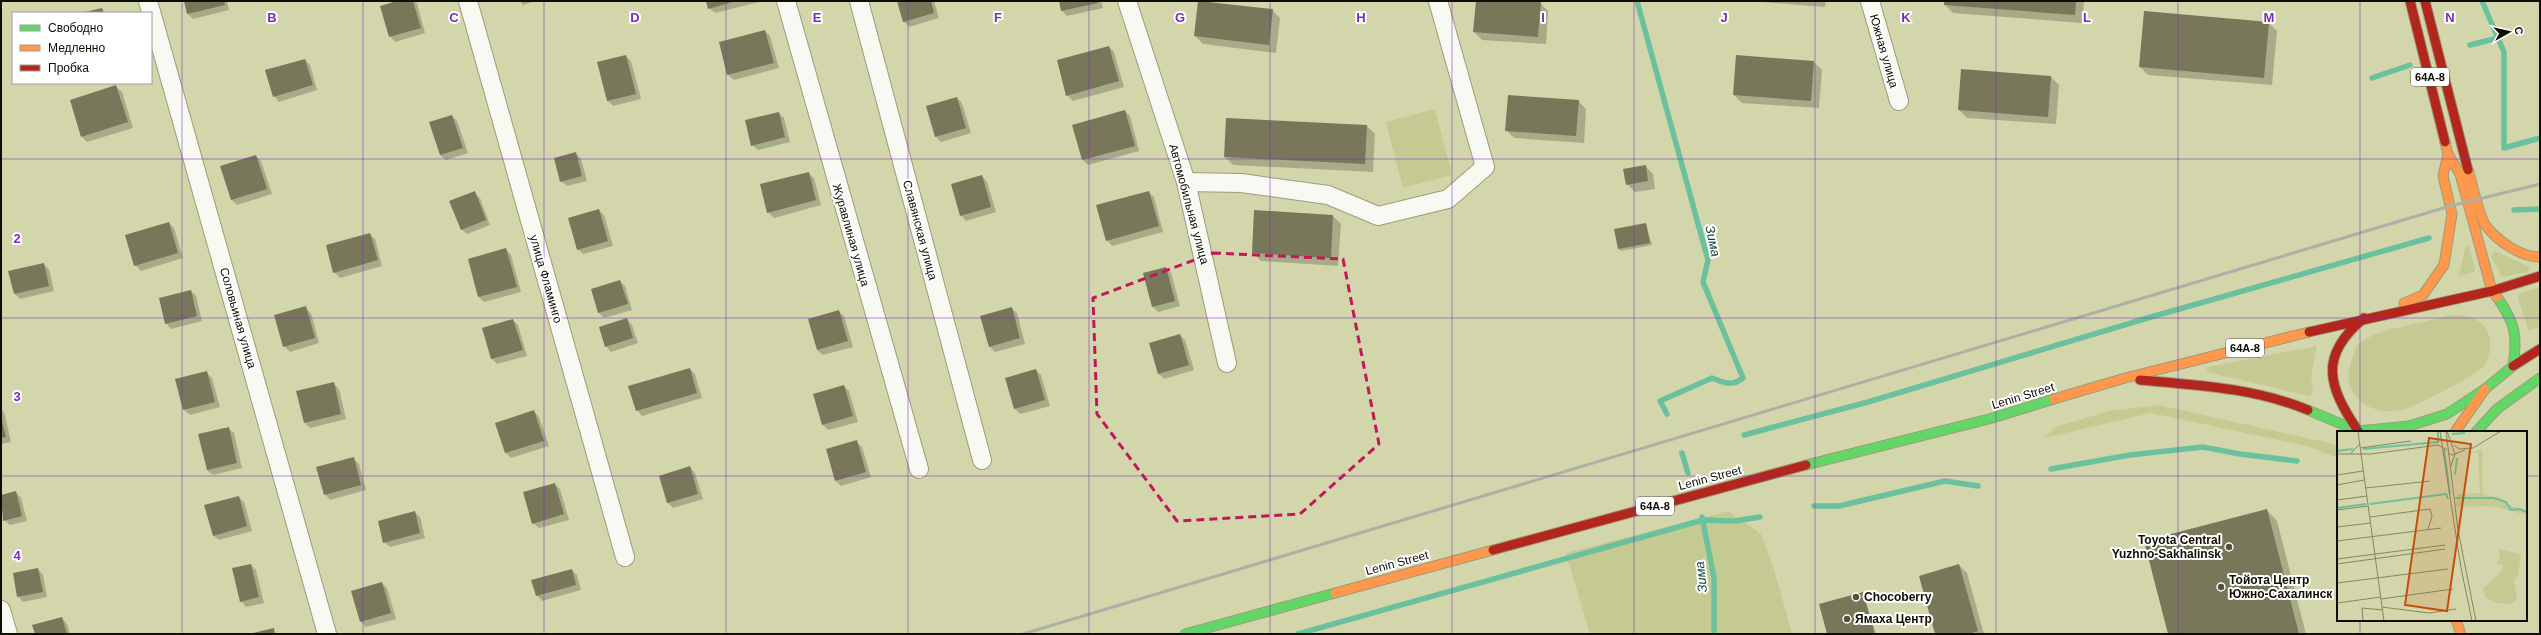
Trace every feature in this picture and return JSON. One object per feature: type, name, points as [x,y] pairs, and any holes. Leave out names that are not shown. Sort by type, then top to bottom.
[{"type":"main road","name":"64А-8","points":[[2357,431],[2342,407],[2331,375],[2340,342],[2364,318],[2424,295],[2444,265],[2452,214],[2443,176],[2448,154],[2410,1]]},
{"type":"main road","points":[[2425,1],[2463,152],[2485,225],[2512,249],[2531,257],[2540,257]]},
{"type":"main road","points":[[2448,154],[2460,174],[2492,291],[2508,313],[2515,330],[2516,346],[2513,366]]},
{"type":"main road","points":[[2492,291],[2540,276]]},
{"type":"main road","name":"64А-8","points":[[2364,318],[2492,291]]},
{"type":"main road","name":"Lenin Street","points":[[1185,634],[1858,451],[1989,419],[2125,378],[2364,318]]},
{"type":"main road","points":[[2513,366],[2540,349]]},
{"type":"main road","name":"64А-8","points":[[2366,431],[2409,426],[2447,414],[2485,389],[2513,366]]},
{"type":"main road","name":"Lenin Street","points":[[2125,378],[2225,388],[2248,393],[2293,404],[2356,431]]},
{"type":"main road","points":[[2477,431],[2481,424],[2508,400],[2540,378]]},
{"type":"main road","points":[[2456,431],[2485,389]]},
{"type":"main road","points":[[2456,621],[2461,634]]},
{"type":"street","name":"Соловьиная улица","points":[[148,1],[151,12]]},
{"type":"street","name":"улица Фламинго","points":[[468,1],[625,557]]},
{"type":"street","name":"Журавлиная улица","points":[[786,1],[919,469]]},
{"type":"street","name":"Славянская улица","points":[[859,1],[982,460]]},
{"type":"street","name":"Автомобильная улица","points":[[1128,1],[1186,182],[1227,363]]},
{"type":"street","points":[[1186,182],[1241,183],[1328,195],[1378,216],[1448,198],[1485,167],[1438,1]]},
{"type":"street","name":"Южная улица","points":[[1870,1],[1898,101]]},
{"type":"street","name":"Соловьиная улица","points":[[152,15],[327,634]]},
{"type":"street","points":[[1,610],[8,634]]},
{"type":"highlighted area","points":[[1213,253],[1343,259],[1379,444],[1300,514],[1177,521],[1097,414],[1093,298]]},
{"type":"green space","points":[[1435,109],[1452,175],[1403,188],[1386,122]]},
{"type":"green space","points":[[2469,245],[2475,272],[2459,276],[2465,248]]},
{"type":"green space","points":[[2495,251],[2530,267],[2528,272],[2502,277],[2491,256]]},
{"type":"green space","points":[[2540,287],[2540,326],[2529,331],[2518,299],[2519,294]]},
{"type":"green space","points":[[2449,315],[2473,318],[2484,326],[2488,332],[2490,349],[2482,368],[2424,401],[2408,408],[2395,411],[2383,411],[2371,408],[2354,394],[2350,384],[2349,373],[2358,345],[2376,334],[2388,330]]},
{"type":"green space","points":[[2317,346],[2311,376],[2313,393],[2309,396],[2206,372],[2208,367]]},
{"type":"green space","points":[[2159,405],[2333,444],[2337,446],[2337,458],[2307,446],[2151,413],[2044,438],[2056,427],[2109,411]]},
{"type":"green space","points":[[1728,511],[1761,534],[1774,569],[1792,634],[1590,634],[1566,553]]},
{"type":"building","points":[[184,1],[224,1],[225,5],[187,14]]},
{"type":"building","points":[[397,1],[413,1],[421,28],[389,37],[380,6]]},
{"type":"building","points":[[706,1],[736,1],[708,9]]},
{"type":"building","points":[[897,1],[931,1],[934,13],[903,22]]},
{"type":"building","points":[[1059,1],[1098,1],[1098,3],[1061,11]]},
{"type":"building","points":[[1198,1],[1273,9],[1269,45],[1194,36]]},
{"type":"building","points":[[1476,1],[1541,2],[1538,37],[1473,32]]},
{"type":"building","points":[[1944,1],[2076,1],[2075,15],[1944,5]]},
{"type":"building","points":[[102,8],[104,12],[85,12]]},
{"type":"building","points":[[2144,11],[2269,22],[2264,78],[2139,67]]},
{"type":"building","points":[[765,30],[774,63],[727,75],[719,42]]},
{"type":"building","points":[[1109,46],[1119,81],[1066,96],[1057,60]]},
{"type":"building","points":[[626,55],[636,94],[607,101],[597,62]]},
{"type":"building","points":[[1736,55],[1814,61],[1811,101],[1733,95]]},
{"type":"building","points":[[305,59],[313,85],[273,97],[265,70]]},
{"type":"building","points":[[1961,69],[2051,76],[2048,117],[1958,110]]},
{"type":"building","points":[[116,85],[128,122],[81,137],[70,100]]},
{"type":"building","points":[[1508,95],[1579,100],[1576,136],[1505,131]]},
{"type":"building","points":[[957,97],[966,128],[935,137],[926,106]]},
{"type":"building","points":[[1125,110],[1135,146],[1082,160],[1072,125]]},
{"type":"building","points":[[779,112],[785,137],[751,146],[745,120]]},
{"type":"building","points":[[452,115],[463,148],[440,155],[429,122]]},
{"type":"building","points":[[1226,118],[1367,125],[1365,164],[1224,157]]},
{"type":"building","points":[[576,152],[582,176],[560,182],[554,158]]},
{"type":"building","points":[[256,155],[267,189],[231,200],[220,166]]},
{"type":"building","points":[[1646,165],[1648,181],[1626,185],[1623,169]]},
{"type":"building","points":[[809,172],[816,200],[767,213],[760,184]]},
{"type":"building","points":[[982,175],[991,207],[960,216],[951,184]]},
{"type":"building","points":[[475,191],[486,220],[461,230],[449,201]]},
{"type":"building","points":[[1149,191],[1159,226],[1106,241],[1096,205]]},
{"type":"building","points":[[599,209],[608,241],[577,250],[568,218]]},
{"type":"building","points":[[1254,210],[1333,215],[1331,258],[1252,253]]},
{"type":"building","points":[[169,222],[178,253],[134,266],[125,235]]},
{"type":"building","points":[[1646,223],[1650,243],[1618,249],[1614,229]]},
{"type":"building","points":[[370,233],[378,260],[333,273],[326,245]]},
{"type":"building","points":[[506,248],[517,287],[478,297],[468,259]]},
{"type":"building","points":[[44,263],[49,286],[14,294],[8,271]]},
{"type":"building","points":[[1166,267],[1175,301],[1152,307],[1143,273]]},
{"type":"building","points":[[620,280],[628,304],[598,313],[591,289]]},
{"type":"building","points":[[191,290],[197,316],[165,324],[159,298]]},
{"type":"building","points":[[306,306],[315,338],[283,347],[274,315]]},
{"type":"building","points":[[1012,307],[1020,338],[989,347],[980,316]]},
{"type":"building","points":[[839,310],[848,341],[817,350],[808,319]]},
{"type":"building","points":[[627,318],[633,338],[605,347],[599,327]]},
{"type":"building","points":[[513,319],[523,350],[491,359],[482,328]]},
{"type":"building","points":[[1180,334],[1189,365],[1158,374],[1149,343]]},
{"type":"building","points":[[690,368],[697,393],[636,411],[628,386]]},
{"type":"building","points":[[1036,369],[1045,400],[1014,409],[1005,378]]},
{"type":"building","points":[[207,371],[215,402],[183,410],[175,379]]},
{"type":"building","points":[[334,382],[341,414],[304,423],[296,391]]},
{"type":"building","points":[[844,385],[853,416],[822,425],[813,394]]},
{"type":"building","points":[[534,410],[544,441],[505,453],[495,423]]},
{"type":"building","points":[[1,417],[6,437],[1,438]]},
{"type":"building","points":[[229,427],[237,463],[207,470],[198,434]]},
{"type":"building","points":[[857,440],[866,472],[835,481],[826,449]]},
{"type":"building","points":[[354,457],[361,485],[324,495],[316,467]]},
{"type":"building","points":[[690,466],[698,494],[667,503],[659,476]]},
{"type":"building","points":[[555,483],[564,514],[532,524],[523,492]]},
{"type":"building","points":[[16,491],[22,516],[3,521],[1,495]]},
{"type":"building","points":[[239,496],[247,526],[213,536],[204,505]]},
{"type":"building","name":"Тойота Центр Южно-Сахалинск","points":[[2267,509],[2299,634],[2168,634],[2144,541]]},
{"type":"building","points":[[415,511],[420,533],[383,543],[378,521]]},
{"type":"building","points":[[251,564],[259,597],[240,602],[232,568]]},
{"type":"building","points":[[1959,564],[1978,631],[1969,634],[1935,634],[1919,576]]},
{"type":"building","points":[[38,568],[43,592],[17,597],[13,573]]},
{"type":"building","points":[[572,569],[576,585],[536,596],[531,580]]},
{"type":"building","points":[[382,582],[391,613],[360,622],[351,591]]},
{"type":"building","name":"Ямаха Центр","points":[[1863,592],[1875,634],[1827,634],[1819,604]]},
{"type":"building","points":[[62,617],[67,634],[35,634],[32,625]]},
{"type":"building","points":[[274,628],[275,634],[253,634],[253,633]]},
{"type":"waterway","name":"Зима","points":[[1637,1],[1708,260],[1703,282],[1743,378],[1739,381],[1731,383],[1724,383],[1712,378],[1660,401],[1667,414]]},
{"type":"waterway","points":[[2482,1],[2504,52],[2504,148],[2540,138]]},
{"type":"waterway","points":[[2470,45],[2498,38]]},
{"type":"waterway","points":[[2372,78],[2410,65]]},
{"type":"waterway","points":[[2514,210],[2540,209]]},
{"type":"waterway","points":[[1744,435],[1868,402],[2151,317],[2429,238]]},
{"type":"waterway","points":[[2051,469],[2130,455],[2203,447],[2240,454],[2297,461]]},
{"type":"waterway","name":"Зима","points":[[1682,453],[1688,473]]},
{"type":"waterway","points":[[1814,506],[1839,506],[1945,481],[1978,486]]},
{"type":"waterway","name":"Зима","points":[[1702,517],[1714,578],[1714,634]]},
{"type":"waterway","points":[[1298,634],[1703,520],[1735,521],[1760,517]]},
{"type":"railway","points":[[1023,634],[2450,206],[2540,184]]},
{"type":"traffic: fast","points":[[2308,410],[2358,431],[2409,426],[2447,414],[2485,389],[2513,366],[2515,346],[2514,330],[2508,314],[2497,297]]},
{"type":"traffic: fast","points":[[2477,431],[2497,409],[2540,378]]},
{"type":"traffic: fast","points":[[1806,465],[1989,419],[2054,399]]},
{"type":"traffic: fast","points":[[1185,634],[1335,593]]},
{"type":"traffic: slow","points":[[2404,303],[2423,295],[2444,265],[2452,214],[2443,176],[2448,154],[2445,142]]},
{"type":"traffic: slow","points":[[2448,154],[2460,174],[2492,291],[2497,297]]},
{"type":"traffic: slow","points":[[2468,170],[2478,207],[2483,222],[2486,226],[2491,232],[2510,247],[2525,254],[2540,257]]},
{"type":"traffic: slow","points":[[2054,399],[2125,378],[2309,332]]},
{"type":"traffic: slow","points":[[2456,431],[2485,389]]},
{"type":"traffic: slow","points":[[1335,593],[1493,550]]},
{"type":"traffic: slow","points":[[2456,621],[2461,634]]},
{"type":"traffic: jam","points":[[2410,1],[2445,142]]},
{"type":"traffic: jam","points":[[2425,1],[2468,170]]},
{"type":"traffic: jam","points":[[2492,291],[2540,276]]},
{"type":"traffic: jam","points":[[2309,332],[2492,291]]},
{"type":"traffic: jam","points":[[2358,431],[2340,400],[2332,372],[2334,359],[2339,345],[2349,332],[2364,318]]},
{"type":"traffic: jam","points":[[2513,366],[2540,349]]},
{"type":"traffic: jam","points":[[2140,380],[2247,392],[2308,410]]},
{"type":"traffic: jam","points":[[1493,550],[1806,465]]},
{"type":"place","name":"Toyota Central Yuzhno-Sakhalinsk","points":[[2229,547]]},
{"type":"place","name":"Тойота Центр Южно-Сахалинск","points":[[2221,587]]},
{"type":"place","name":"Chocoberry","points":[[1856,597]]},
{"type":"place","name":"Ямаха Центр","points":[[1847,619]]}]
